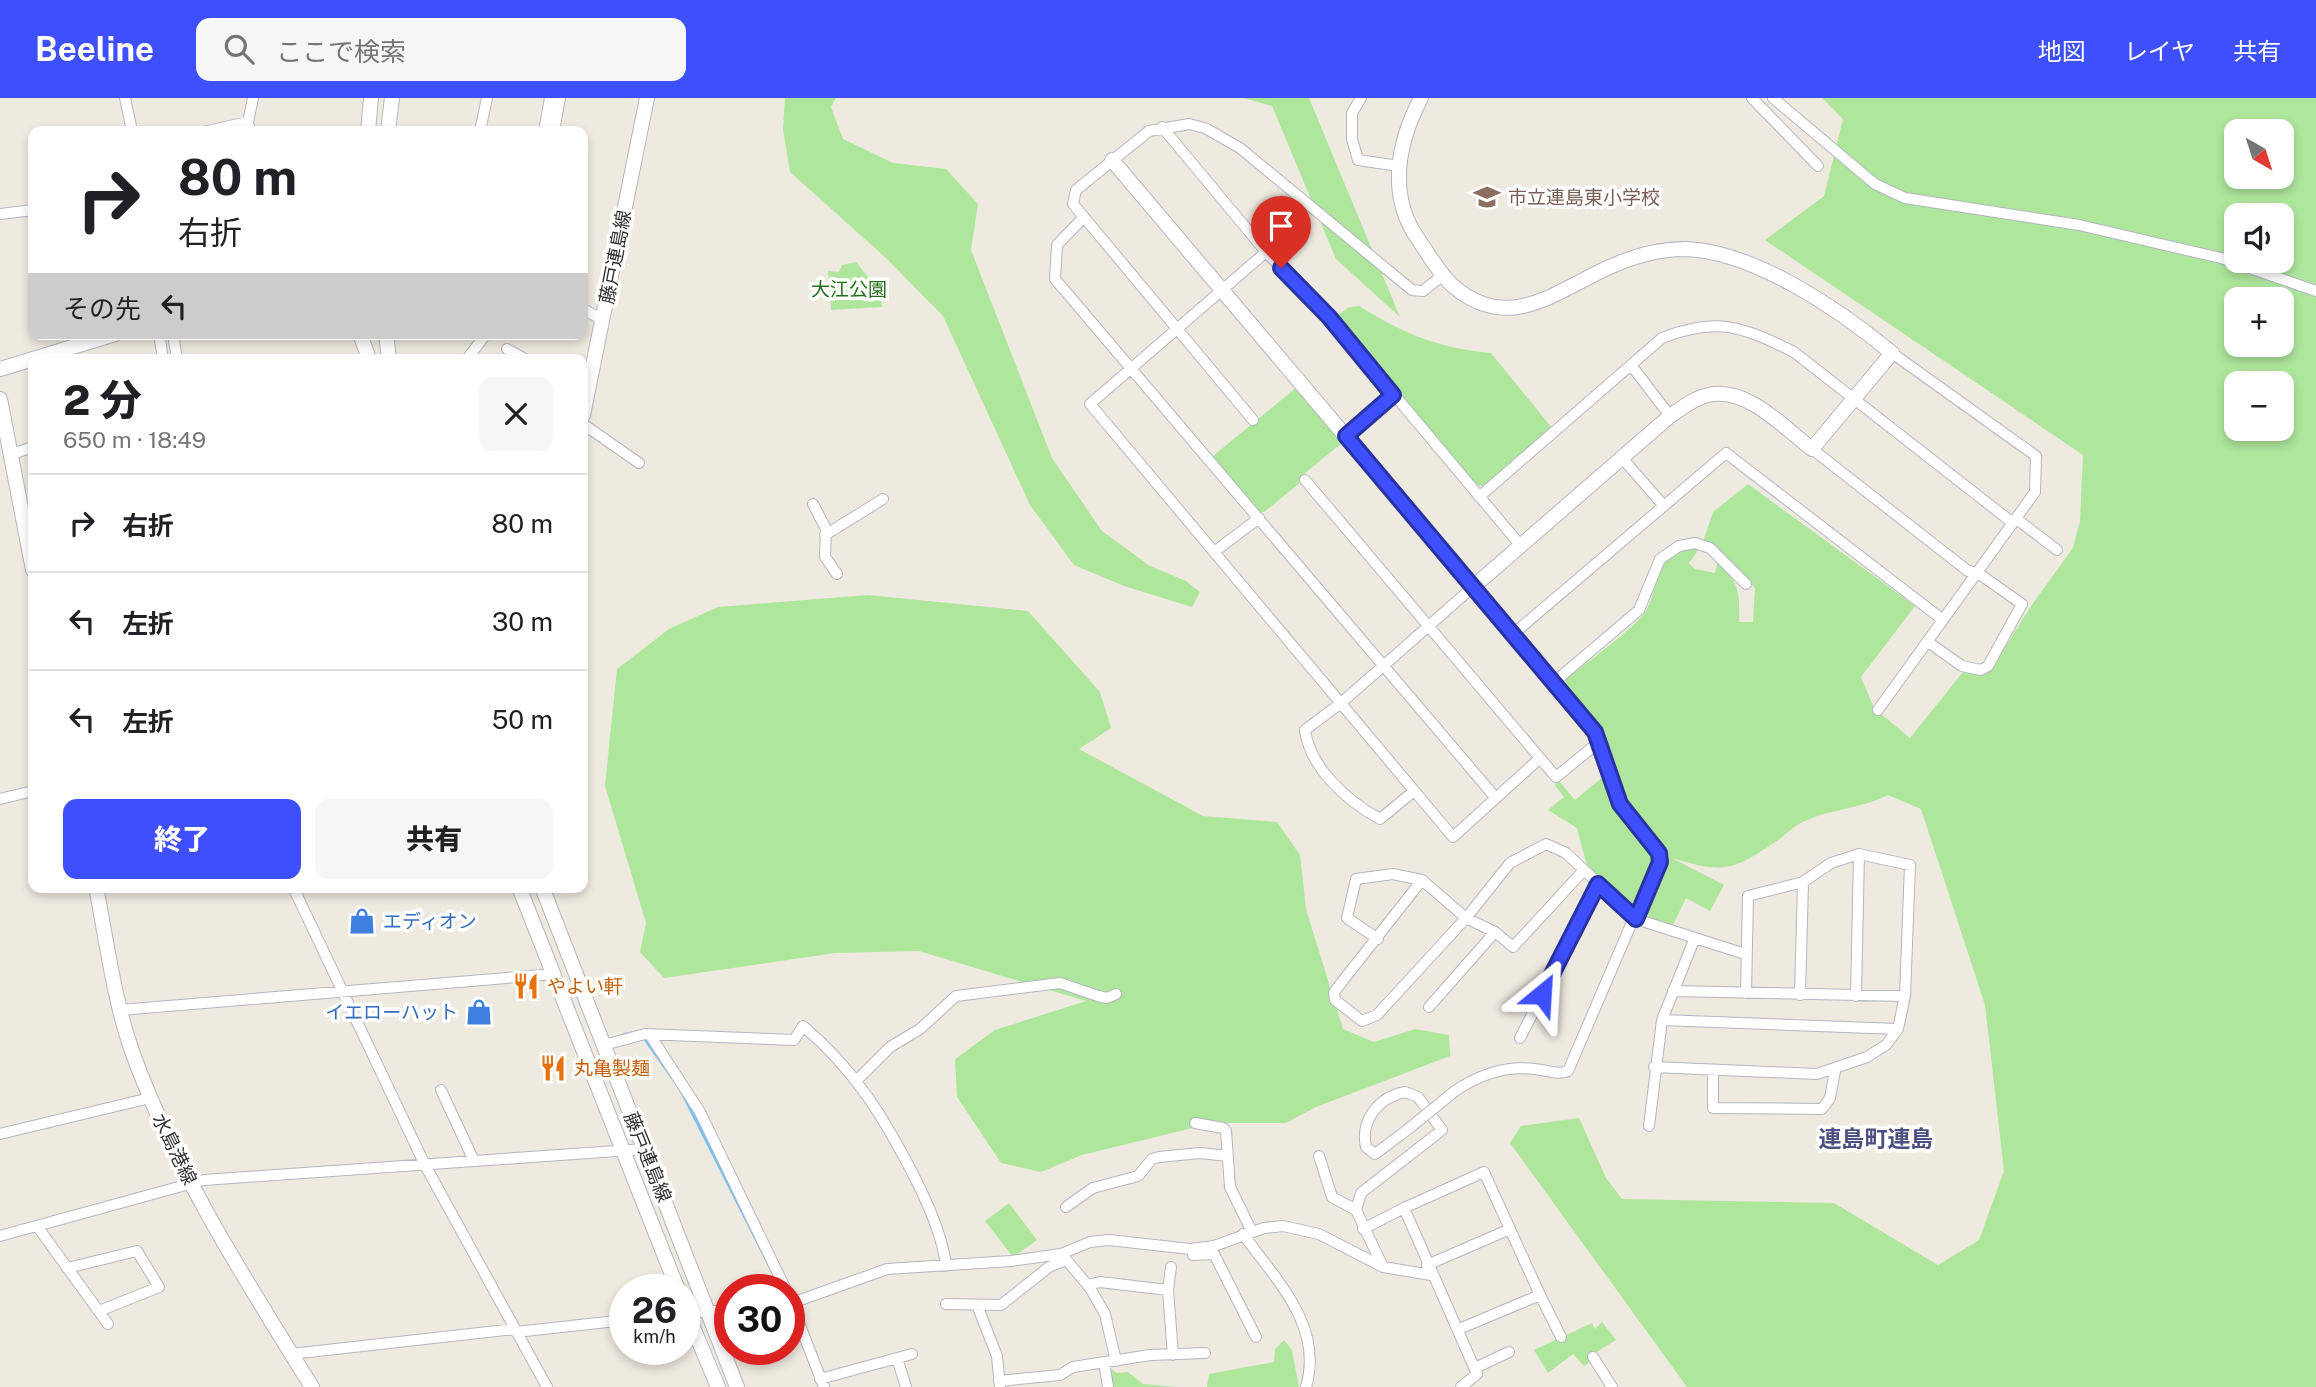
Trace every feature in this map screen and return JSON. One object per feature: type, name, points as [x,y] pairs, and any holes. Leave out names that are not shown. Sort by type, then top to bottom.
[{"type":"main road","points":[[368,126],[371,98]]},
{"type":"main road","points":[[389,126],[392,98]]},
{"type":"main road","name":"藤戸連島線","points":[[588,383],[647,98]]},
{"type":"main road","points":[[1112,160],[1473,587],[1670,416],[1706,395],[1746,399],[1812,449],[1892,353],[1848,319],[1797,289],[1719,253],[1685,249],[1634,258],[1605,269],[1547,300],[1524,307],[1486,305],[1468,296],[1443,275],[1411,229],[1398,186],[1399,166],[1407,133],[1421,98]]},
{"type":"main road","points":[[46,354],[90,340]]},
{"type":"main road","points":[[0,369],[28,360]]},
{"type":"main road","points":[[0,399],[28,542]]},
{"type":"main road","name":"水島港線","points":[[97,893],[120,1010],[150,1098],[192,1184],[313,1387]]},
{"type":"main road","name":"藤戸連島線","points":[[521,893],[672,1274]]},
{"type":"main road","name":"藤戸連島線","points":[[544,893],[739,1387]]},
{"type":"main road","points":[[700,1346],[718,1387]]},
{"type":"street","points":[[125,98],[131,126]]},
{"type":"street","points":[[249,126],[253,98]]},
{"type":"street","points":[[481,126],[487,98]]},
{"type":"street","points":[[545,126],[550,98]]},
{"type":"street","points":[[555,126],[560,98]]},
{"type":"street","points":[[1361,98],[1352,113],[1352,139],[1359,159],[1399,166]]},
{"type":"street","points":[[1752,98],[1818,166]]},
{"type":"street","points":[[1773,98],[1875,184],[1905,198],[2079,225],[2221,258],[2316,291]]},
{"type":"street","points":[[1253,420],[1073,204],[1076,190],[1149,131],[1189,124],[1205,128],[1240,148],[1412,290],[1423,291],[1443,275]]},
{"type":"street","points":[[1162,127],[1266,252],[1329,317],[1521,546]]},
{"type":"street","points":[[0,214],[28,211]]},
{"type":"street","points":[[1084,217],[1057,245],[1055,279],[1495,797]]},
{"type":"street","points":[[1266,252],[1090,404],[1453,837],[1539,759]]},
{"type":"street","points":[[588,312],[603,320]]},
{"type":"street","points":[[1479,497],[1662,338],[1689,327],[1724,324],[1755,332],[1794,352],[1855,397],[2009,520],[2018,520],[2057,550]]},
{"type":"street","points":[[471,354],[481,340]]},
{"type":"street","points":[[507,349],[516,354]]},
{"type":"street","points":[[1878,710],[2018,520],[2035,492],[2036,456],[1892,353]]},
{"type":"street","points":[[1631,365],[1670,416]]},
{"type":"street","points":[[1346,436],[1393,395]]},
{"type":"street","points":[[588,427],[639,463]]},
{"type":"street","points":[[12,454],[28,449]]},
{"type":"street","points":[[1812,449],[1968,571],[1978,573],[2022,604],[1988,666],[1981,670],[1962,666],[1928,642]]},
{"type":"street","points":[[1512,635],[1726,453],[1943,620]]},
{"type":"street","points":[[1622,458],[1664,506]]},
{"type":"street","points":[[1305,480],[1556,777],[1599,742]]},
{"type":"street","points":[[825,535],[844,526],[883,499]]},
{"type":"street","points":[[813,504],[824,522],[825,557],[837,574]]},
{"type":"street","points":[[1214,552],[1259,518]]},
{"type":"street","points":[[1553,683],[1639,610],[1660,559],[1679,546],[1695,544],[1710,548],[1746,584]]},
{"type":"street","points":[[1383,1267],[1356,1210],[1361,1193],[1442,1130],[1418,1097],[1411,1092],[1387,1099],[1370,1115],[1363,1130],[1366,1147],[1371,1152],[1381,1152],[1407,1130],[1455,1091],[1475,1078],[1510,1069],[1539,1069],[1560,1074],[1568,1071],[1636,919],[1660,857],[1620,804],[1595,732],[1473,587],[1305,730],[1307,749],[1340,789],[1355,805],[1380,819],[1414,791]]},
{"type":"street","points":[[0,799],[28,792]]},
{"type":"street","points":[[1422,880],[1334,992],[1335,1000],[1362,1021],[1377,1015],[1466,918],[1510,863],[1546,844],[1556,847],[1584,870],[1636,919],[1694,940],[1745,954]]},
{"type":"street","points":[[1856,996],[1859,854]]},
{"type":"street","points":[[1654,1067],[1817,1074],[1835,1071],[1886,1045],[1898,1029],[1905,996],[1910,864],[1859,854],[1831,863],[1803,882],[1748,896],[1746,993]]},
{"type":"street","points":[[1378,939],[1347,918],[1356,879],[1393,874],[1422,880],[1466,918],[1495,932],[1513,947],[1584,870]]},
{"type":"street","points":[[1800,995],[1803,882]]},
{"type":"street","points":[[1520,1038],[1598,884]]},
{"type":"street","points":[[296,893],[427,1165],[547,1387]]},
{"type":"street","points":[[1429,1007],[1495,932]]},
{"type":"street","points":[[1648,1126],[1662,1020],[1694,940]]},
{"type":"street","points":[[120,1010],[554,974]]},
{"type":"street","points":[[856,1080],[890,1046],[920,1029],[956,996],[1060,983],[1107,998],[1116,994]]},
{"type":"street","points":[[1673,991],[1905,996]]},
{"type":"street","points":[[1662,1020],[1898,1029]]},
{"type":"street","points":[[604,1045],[645,1035],[794,1040],[803,1026],[856,1080],[883,1116],[927,1203],[946,1266]]},
{"type":"street","points":[[645,1035],[700,1112],[778,1274]]},
{"type":"street","points":[[1713,1071],[1713,1108],[1822,1109],[1830,1098],[1835,1071]]},
{"type":"street","points":[[441,1090],[474,1161]]},
{"type":"street","points":[[0,1134],[150,1098]]},
{"type":"street","points":[[1195,1123],[1223,1128],[1227,1137],[1230,1187],[1247,1233],[1304,1321],[1311,1368],[1306,1387]]},
{"type":"street","points":[[0,1236],[204,1180],[645,1149]]},
{"type":"street","points":[[1066,1207],[1093,1188],[1138,1176],[1152,1159],[1199,1153],[1228,1156]]},
{"type":"street","points":[[1319,1156],[1332,1197],[1356,1210]]},
{"type":"street","points":[[1363,1229],[1484,1172],[1561,1337]]},
{"type":"street","points":[[1404,1208],[1429,1270],[1478,1374],[1461,1387]]},
{"type":"street","points":[[37,1226],[108,1324]]},
{"type":"street","points":[[946,1304],[993,1307],[1010,1301],[1049,1268],[1090,1242],[1109,1240],[1176,1247],[1213,1246],[1247,1233],[1283,1226],[1319,1234],[1383,1267],[1429,1270],[1510,1229]]},
{"type":"street","points":[[1176,1247],[1184,1255],[1214,1254],[1256,1337]]},
{"type":"street","points":[[67,1268],[136,1251],[159,1287],[99,1311]]},
{"type":"street","points":[[805,1297],[887,1269],[1064,1257]]},
{"type":"street","points":[[1064,1257],[1087,1285],[1105,1314],[1116,1360]]},
{"type":"street","points":[[1171,1267],[1168,1290],[1173,1354]]},
{"type":"street","points":[[1087,1285],[1100,1282],[1168,1290]]},
{"type":"street","points":[[1459,1329],[1540,1295]]},
{"type":"street","points":[[977,1305],[998,1356],[999,1384],[1060,1375],[1073,1367],[1116,1360],[1205,1353]]},
{"type":"street","points":[[700,1311],[714,1311]]},
{"type":"street","points":[[291,1354],[609,1322]]},
{"type":"street","points":[[805,1340],[822,1383],[912,1354]]},
{"type":"street","points":[[1475,1368],[1509,1352]]},
{"type":"street","points":[[897,1357],[906,1387]]},
{"type":"street","points":[[1593,1357],[1612,1387]]},
{"type":"street","points":[[1104,1362],[1108,1387]]},
{"type":"green space","points":[[785,98],[836,98],[831,107],[843,139],[893,163],[946,169],[978,204],[971,250],[1052,458],[1102,531],[1150,566],[1186,581],[1200,592],[1192,607],[1124,586],[1074,565],[1030,505],[943,316],[886,258],[790,172],[783,129]]},
{"type":"green space","points":[[1243,98],[1309,98],[1400,317],[1336,259],[1272,106]]},
{"type":"green space","points":[[1822,98],[2316,98],[2316,1387],[1687,1387],[1510,1143],[1521,1126],[1579,1118],[1606,1178],[1622,1199],[1834,1203],[1938,1265],[1979,1240],[2004,1171],[1985,1005],[1921,809],[1888,795],[1805,821],[1750,858],[1728,867],[1704,866],[1672,858],[1724,885],[1710,911],[1686,898],[1673,925],[1650,918],[1646,911],[1669,857],[1632,811],[1621,791],[1598,729],[1565,689],[1566,679],[1619,637],[1645,612],[1665,561],[1684,550],[1699,549],[1689,563],[1695,569],[1715,573],[1718,561],[1737,588],[1739,622],[1753,622],[1755,588],[1715,548],[1703,542],[1713,512],[1748,484],[1915,606],[1861,677],[1874,708],[1910,738],[1963,672],[1984,675],[1992,668],[2031,606],[2073,548],[2080,521],[2083,455],[1765,240],[1824,196],[1843,119]]},
{"type":"green space","name":"大江公園","points":[[856,262],[880,292],[882,307],[831,310],[828,271],[839,272],[842,265]]},
{"type":"green space","points":[[1359,306],[1422,338],[1491,353],[1552,428],[1483,486],[1475,485],[1334,318],[1349,307]]},
{"type":"green space","points":[[1297,387],[1343,442],[1299,478],[1301,482],[1264,512],[1259,512],[1213,456]]},
{"type":"green space","points":[[868,595],[1028,611],[1100,692],[1111,728],[1079,749],[1203,816],[1277,822],[1300,855],[1306,909],[1343,1029],[1374,1042],[1415,1029],[1449,1035],[1450,1056],[1316,1107],[1286,1123],[1213,1123],[1082,1155],[1041,1172],[1001,1163],[957,1097],[955,1059],[995,1030],[1086,1001],[919,951],[835,953],[664,978],[640,952],[646,923],[605,786],[617,669],[669,629],[718,607]]},
{"type":"green space","points":[[1604,776],[1611,793],[1653,857],[1654,866],[1637,906],[1631,908],[1587,866],[1577,828],[1548,810],[1564,797],[1555,785],[1559,781],[1575,800]]},
{"type":"green space","points":[[1009,1203],[1037,1240],[1013,1257],[985,1221]]},
{"type":"green space","points":[[1602,1322],[1616,1340],[1589,1357],[1591,1361],[1584,1366],[1573,1354],[1548,1373],[1534,1350],[1592,1323],[1595,1329]]},
{"type":"green space","points":[[1284,1340],[1292,1350],[1299,1387],[1207,1387],[1209,1374],[1274,1362],[1275,1349]]},
{"type":"green space","points":[[1107,1366],[1117,1373],[1128,1372],[1143,1384],[1177,1387],[1111,1387]]},
{"type":"water","points":[[642,1031],[682,1089],[775,1274],[772,1274],[679,1090],[643,1039],[623,1036],[623,1033]]},
{"type":"place","name":"市立連島東小学校","points":[[1487,197]]},
{"type":"place","name":"エディオン","points":[[362,921]]},
{"type":"place","name":"やよい軒","points":[[526,986]]},
{"type":"place","name":"イエローハット","points":[[479,1012]]},
{"type":"place","name":"丸亀製麺","points":[[553,1068]]},
{"type":"district","name":"連島町連島","points":[[1876,1139]]},
{"type":"route","points":[[1281,268],[1329,317],[1393,395],[1346,436],[1595,732],[1620,804],[1659,853],[1660,862],[1636,919],[1598,884],[1542,994]]}]
